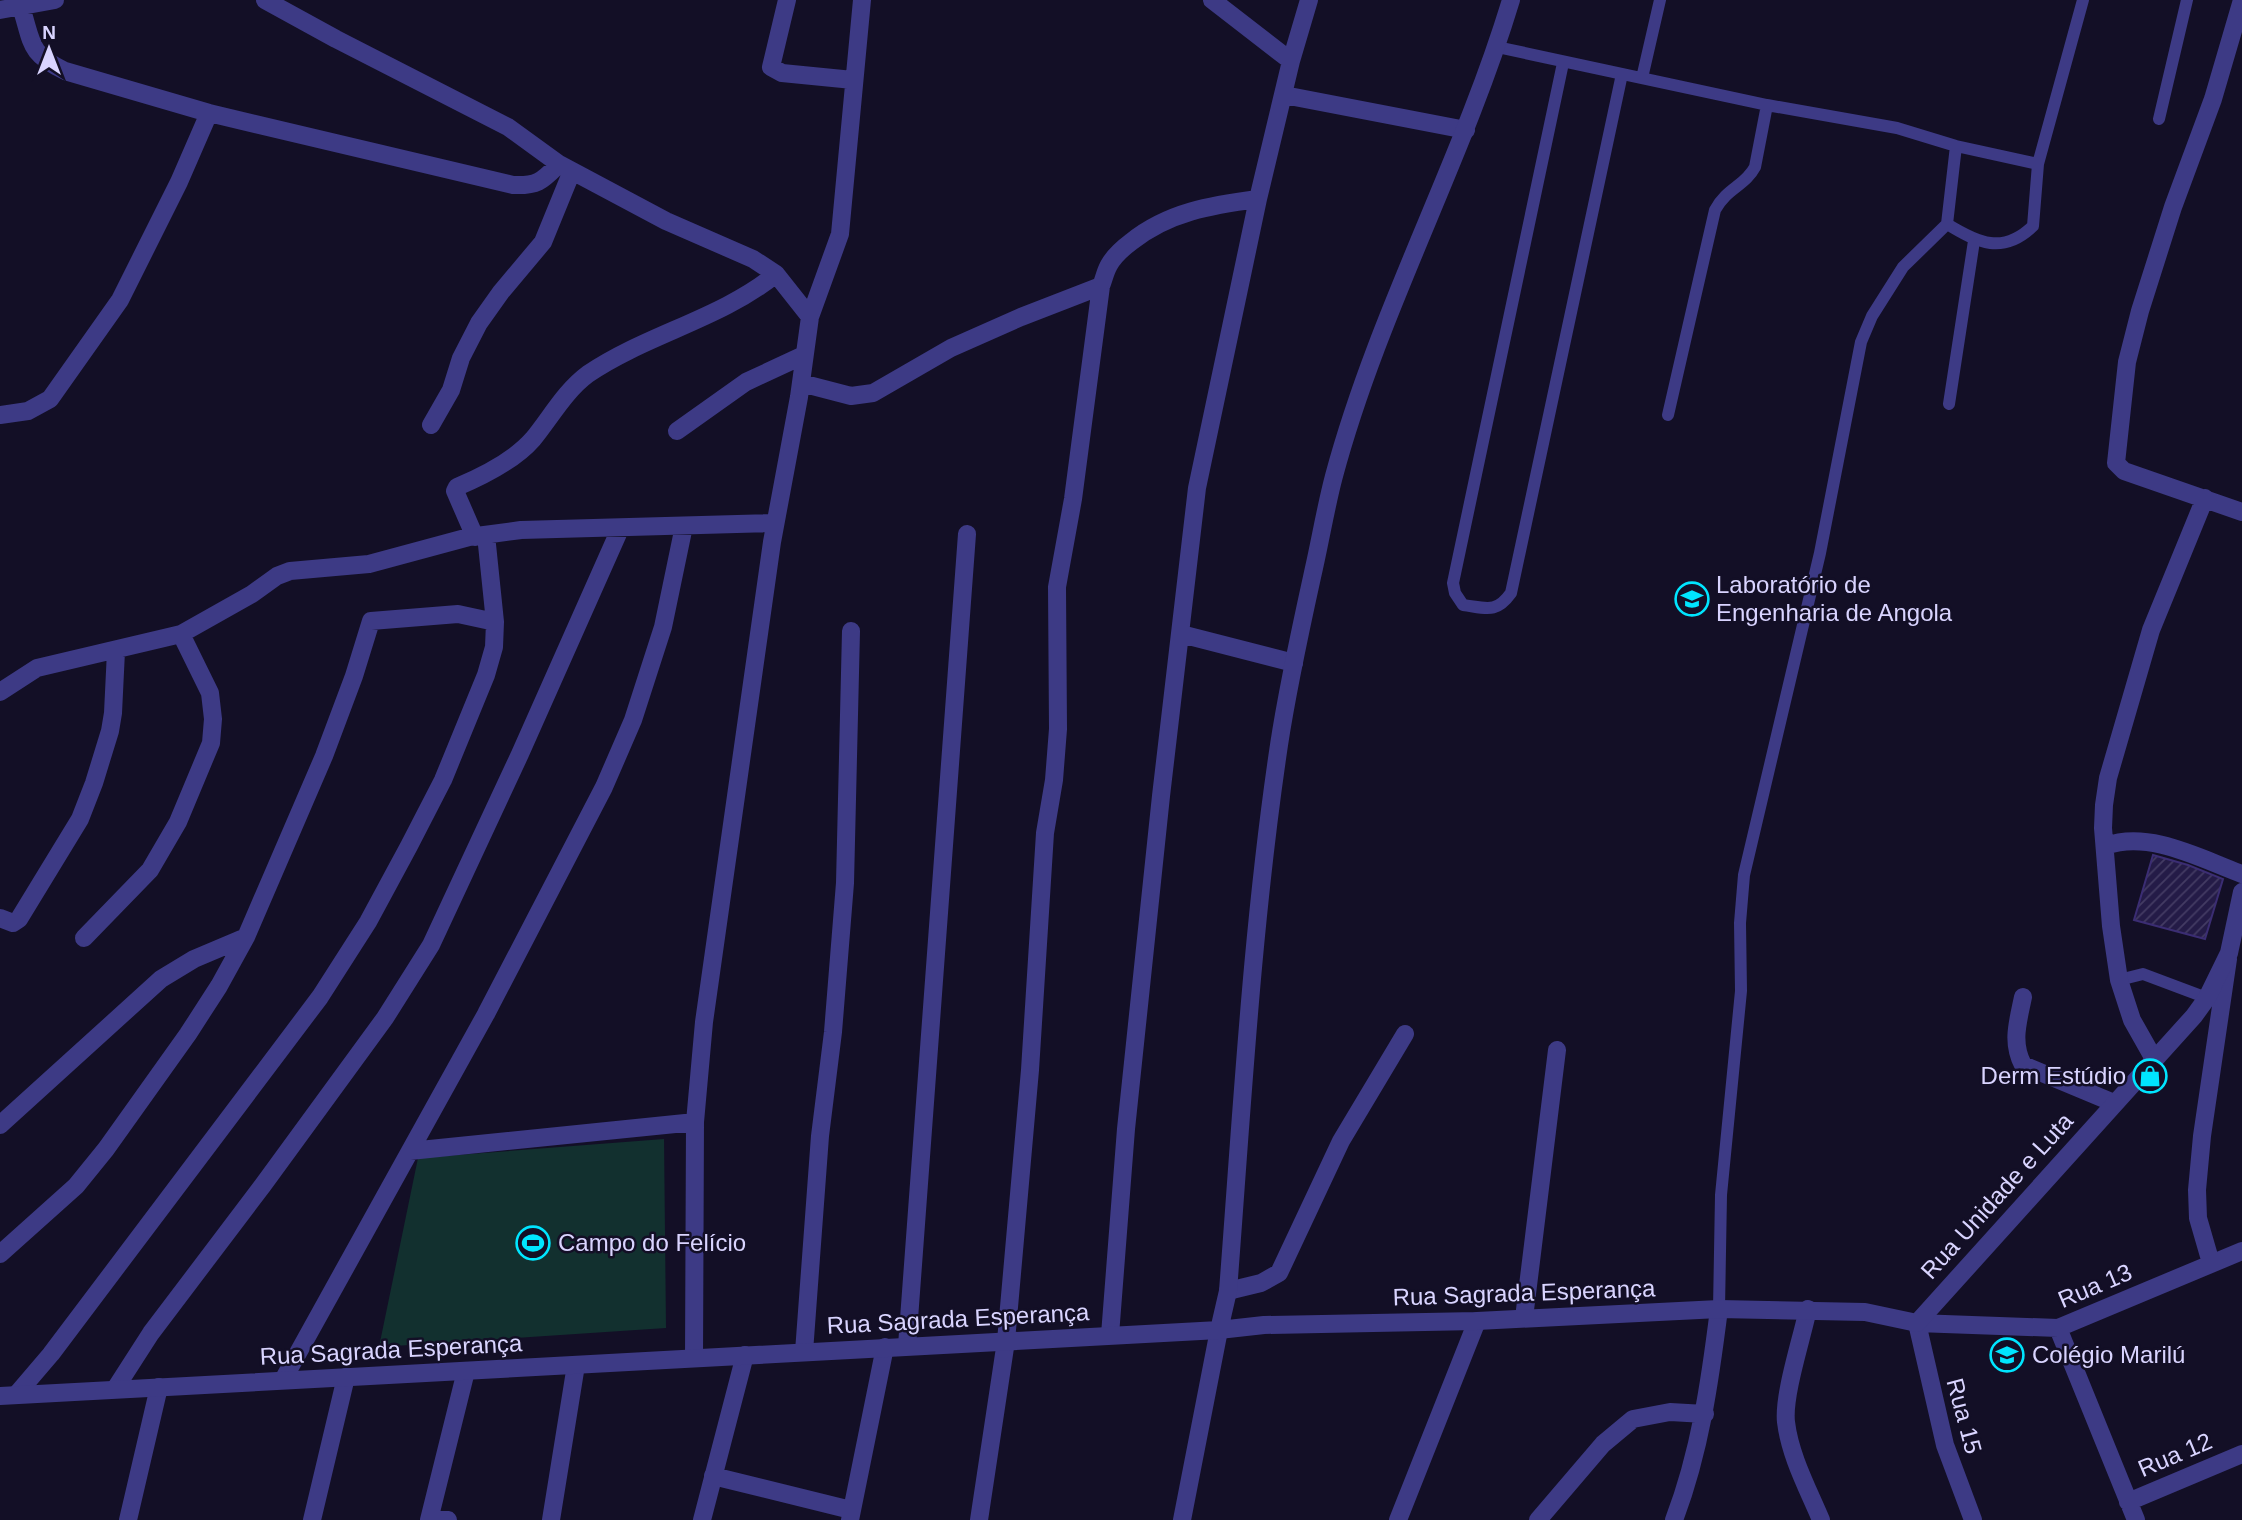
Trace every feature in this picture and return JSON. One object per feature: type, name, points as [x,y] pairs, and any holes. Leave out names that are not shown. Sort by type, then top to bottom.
[{"type":"street","points":[[0,10],[55,0]]},
{"type":"street","points":[[265,0],[508,127],[565,167],[666,221],[754,259],[776,274],[810,317]]},
{"type":"street","points":[[787,0],[771,66],[782,72],[853,80]]},
{"type":"street","points":[[694,1358],[695,1122],[706,1009],[775,523],[801,383],[810,317],[840,234],[862,0]]},
{"type":"street","points":[[1212,0],[1292,61]]},
{"type":"street","points":[[1110,1335],[1126,1129],[1159,810],[1197,488],[1258,199],[1310,0]]},
{"type":"street","points":[[1182,1520],[1228,1291],[1254,950],[1278,756],[1294,663],[1334,477],[1360,393],[1391,310],[1466,130],[1497,47],[1511,0]]},
{"type":"street","points":[[2242,0],[2213,99],[2173,208],[2140,311],[2127,362],[2116,450],[2116,463],[2124,471],[2242,512]]},
{"type":"street","points":[[21,7],[36,53],[65,71],[209,113],[513,185],[531,186],[565,167]]},
{"type":"street","points":[[1284,95],[1466,130]]},
{"type":"street","points":[[0,415],[28,411],[50,398],[120,300],[209,113]]},
{"type":"street","points":[[431,425],[451,390],[461,358],[479,323],[543,242],[565,167]]},
{"type":"street","points":[[979,1520],[1006,1341],[1030,1070],[1045,833],[1054,780],[1058,729],[1058,587],[1073,499],[1101,286],[1109,265],[1122,249],[1144,231],[1171,217],[1213,205],[1258,199]]},
{"type":"street","points":[[8,1395],[51,1354],[320,997],[368,922],[443,780],[486,675],[494,647],[495,622],[481,536],[455,491],[457,487],[482,476],[531,442],[575,384],[591,373],[638,347],[741,299],[776,274]]},
{"type":"street","points":[[801,383],[851,396],[873,393],[951,348],[1101,286]]},
{"type":"street","points":[[677,431],[746,382],[804,355]]},
{"type":"street","points":[[2154,1059],[2132,1020],[2119,980],[2111,926],[2103,828],[2108,778],[2151,630],[2205,498]]},
{"type":"street","points":[[0,692],[37,668],[181,634],[253,594],[277,576],[290,571],[369,564],[481,536],[521,530],[775,523]]},
{"type":"street","points":[[283,1380],[524,944],[604,787],[632,720],[663,627],[684,526]]},
{"type":"street","points":[[115,1390],[151,1333],[385,1018],[431,945],[520,754],[620,528]]},
{"type":"street","points":[[907,1346],[967,534]]},
{"type":"street","points":[[0,1254],[76,1186],[106,1149],[219,986],[246,937],[324,756],[371,621],[458,614],[495,622]]},
{"type":"street","points":[[804,1352],[820,1136],[833,1032],[845,883],[851,631]]},
{"type":"street","points":[[84,938],[150,870],[178,822],[211,743],[213,719],[210,693],[181,634]]},
{"type":"street","points":[[1181,634],[1294,663]]},
{"type":"street","points":[[0,918],[13,923],[19,919],[80,819],[110,731],[116,651]]},
{"type":"street","points":[[2106,846],[2132,840],[2154,843],[2242,874]]},
{"type":"street","name":"Rua Unidade e Luta","points":[[1917,1323],[2194,1016],[2207,998],[2229,953],[2242,892]]},
{"type":"street","points":[[0,1125],[162,979],[194,959],[246,937]]},
{"type":"street","points":[[2211,1263],[2198,1218],[2197,1190],[2202,1136],[2229,953]]},
{"type":"street","points":[[2023,997],[2014,1040],[2023,1065],[2113,1103]]},
{"type":"street","points":[[1228,1291],[1261,1283],[1279,1273],[1341,1141],[1405,1034]]},
{"type":"street","points":[[1524,1318],[1557,1050]]},
{"type":"street","points":[[410,1151],[695,1122]]},
{"type":"street","name":"Rua 13","points":[[1917,1323],[2058,1328],[2242,1251]]},
{"type":"street","points":[[1674,1520],[1685,1491],[1704,1414],[1719,1309]]},
{"type":"street","name":"Rua Sagrada Esperança","points":[[8,1395],[1219,1330],[1264,1325],[1477,1321],[1719,1309],[1865,1312],[1917,1323]]},
{"type":"street","points":[[1808,1309],[1787,1401],[1786,1420],[1790,1442],[1821,1520]]},
{"type":"street","points":[[1398,1520],[1477,1321]]},
{"type":"street","name":"Rua 15","points":[[1917,1323],[1945,1444],[1973,1520]]},
{"type":"street","points":[[2058,1328],[2136,1520]]},
{"type":"street","points":[[713,1476],[851,1515],[885,1347]]},
{"type":"street","points":[[702,1520],[745,1355]]},
{"type":"street","points":[[551,1520],[576,1365]]},
{"type":"street","points":[[448,1520],[429,1519],[466,1371]]},
{"type":"street","points":[[312,1520],[346,1377]]},
{"type":"street","points":[[128,1520],[159,1387]]},
{"type":"street","points":[[1538,1520],[1603,1444],[1633,1419],[1670,1412],[1704,1414]]},
{"type":"street","name":"Rua 12","points":[[2128,1502],[2242,1454]]},
{"type":"lane","points":[[1642,78],[1660,0]]},
{"type":"lane","points":[[1947,224],[1974,241],[2010,243],[2033,226],[2038,164],[2083,0]]},
{"type":"lane","points":[[2158,120],[2186,0]]},
{"type":"lane","points":[[1497,47],[1767,106],[1897,128],[1956,146],[2038,164]]},
{"type":"lane","points":[[1563,63],[1452,583],[1463,605],[1495,609],[1504,604],[1511,593],[1622,74]]},
{"type":"lane","points":[[1668,415],[1715,210],[1722,197],[1750,176],[1755,167],[1767,106]]},
{"type":"lane","points":[[1719,1309],[1721,1195],[1741,991],[1740,923],[1744,874],[1820,553],[1861,342],[1872,316],[1903,267],[1947,224],[1956,146]]},
{"type":"lane","points":[[1949,404],[1974,241]]},
{"type":"lane","points":[[2119,980],[2143,974],[2207,998]]},
{"type":"green space","name":"Campo do Felício","points":[[664,1139],[666,1328],[379,1347],[418,1158]]},
{"type":"building","points":[[2153,855],[2223,879],[2205,939],[2134,920]]},
{"type":"place","name":"Laboratório de Engenharia de Angola","points":[[1692,599]]},
{"type":"place","name":"Derm Estúdio","points":[[2150,1076]]},
{"type":"place","name":"Campo do Felício","points":[[533,1243]]},
{"type":"place","name":"Colégio Marilú","points":[[2007,1355]]}]
